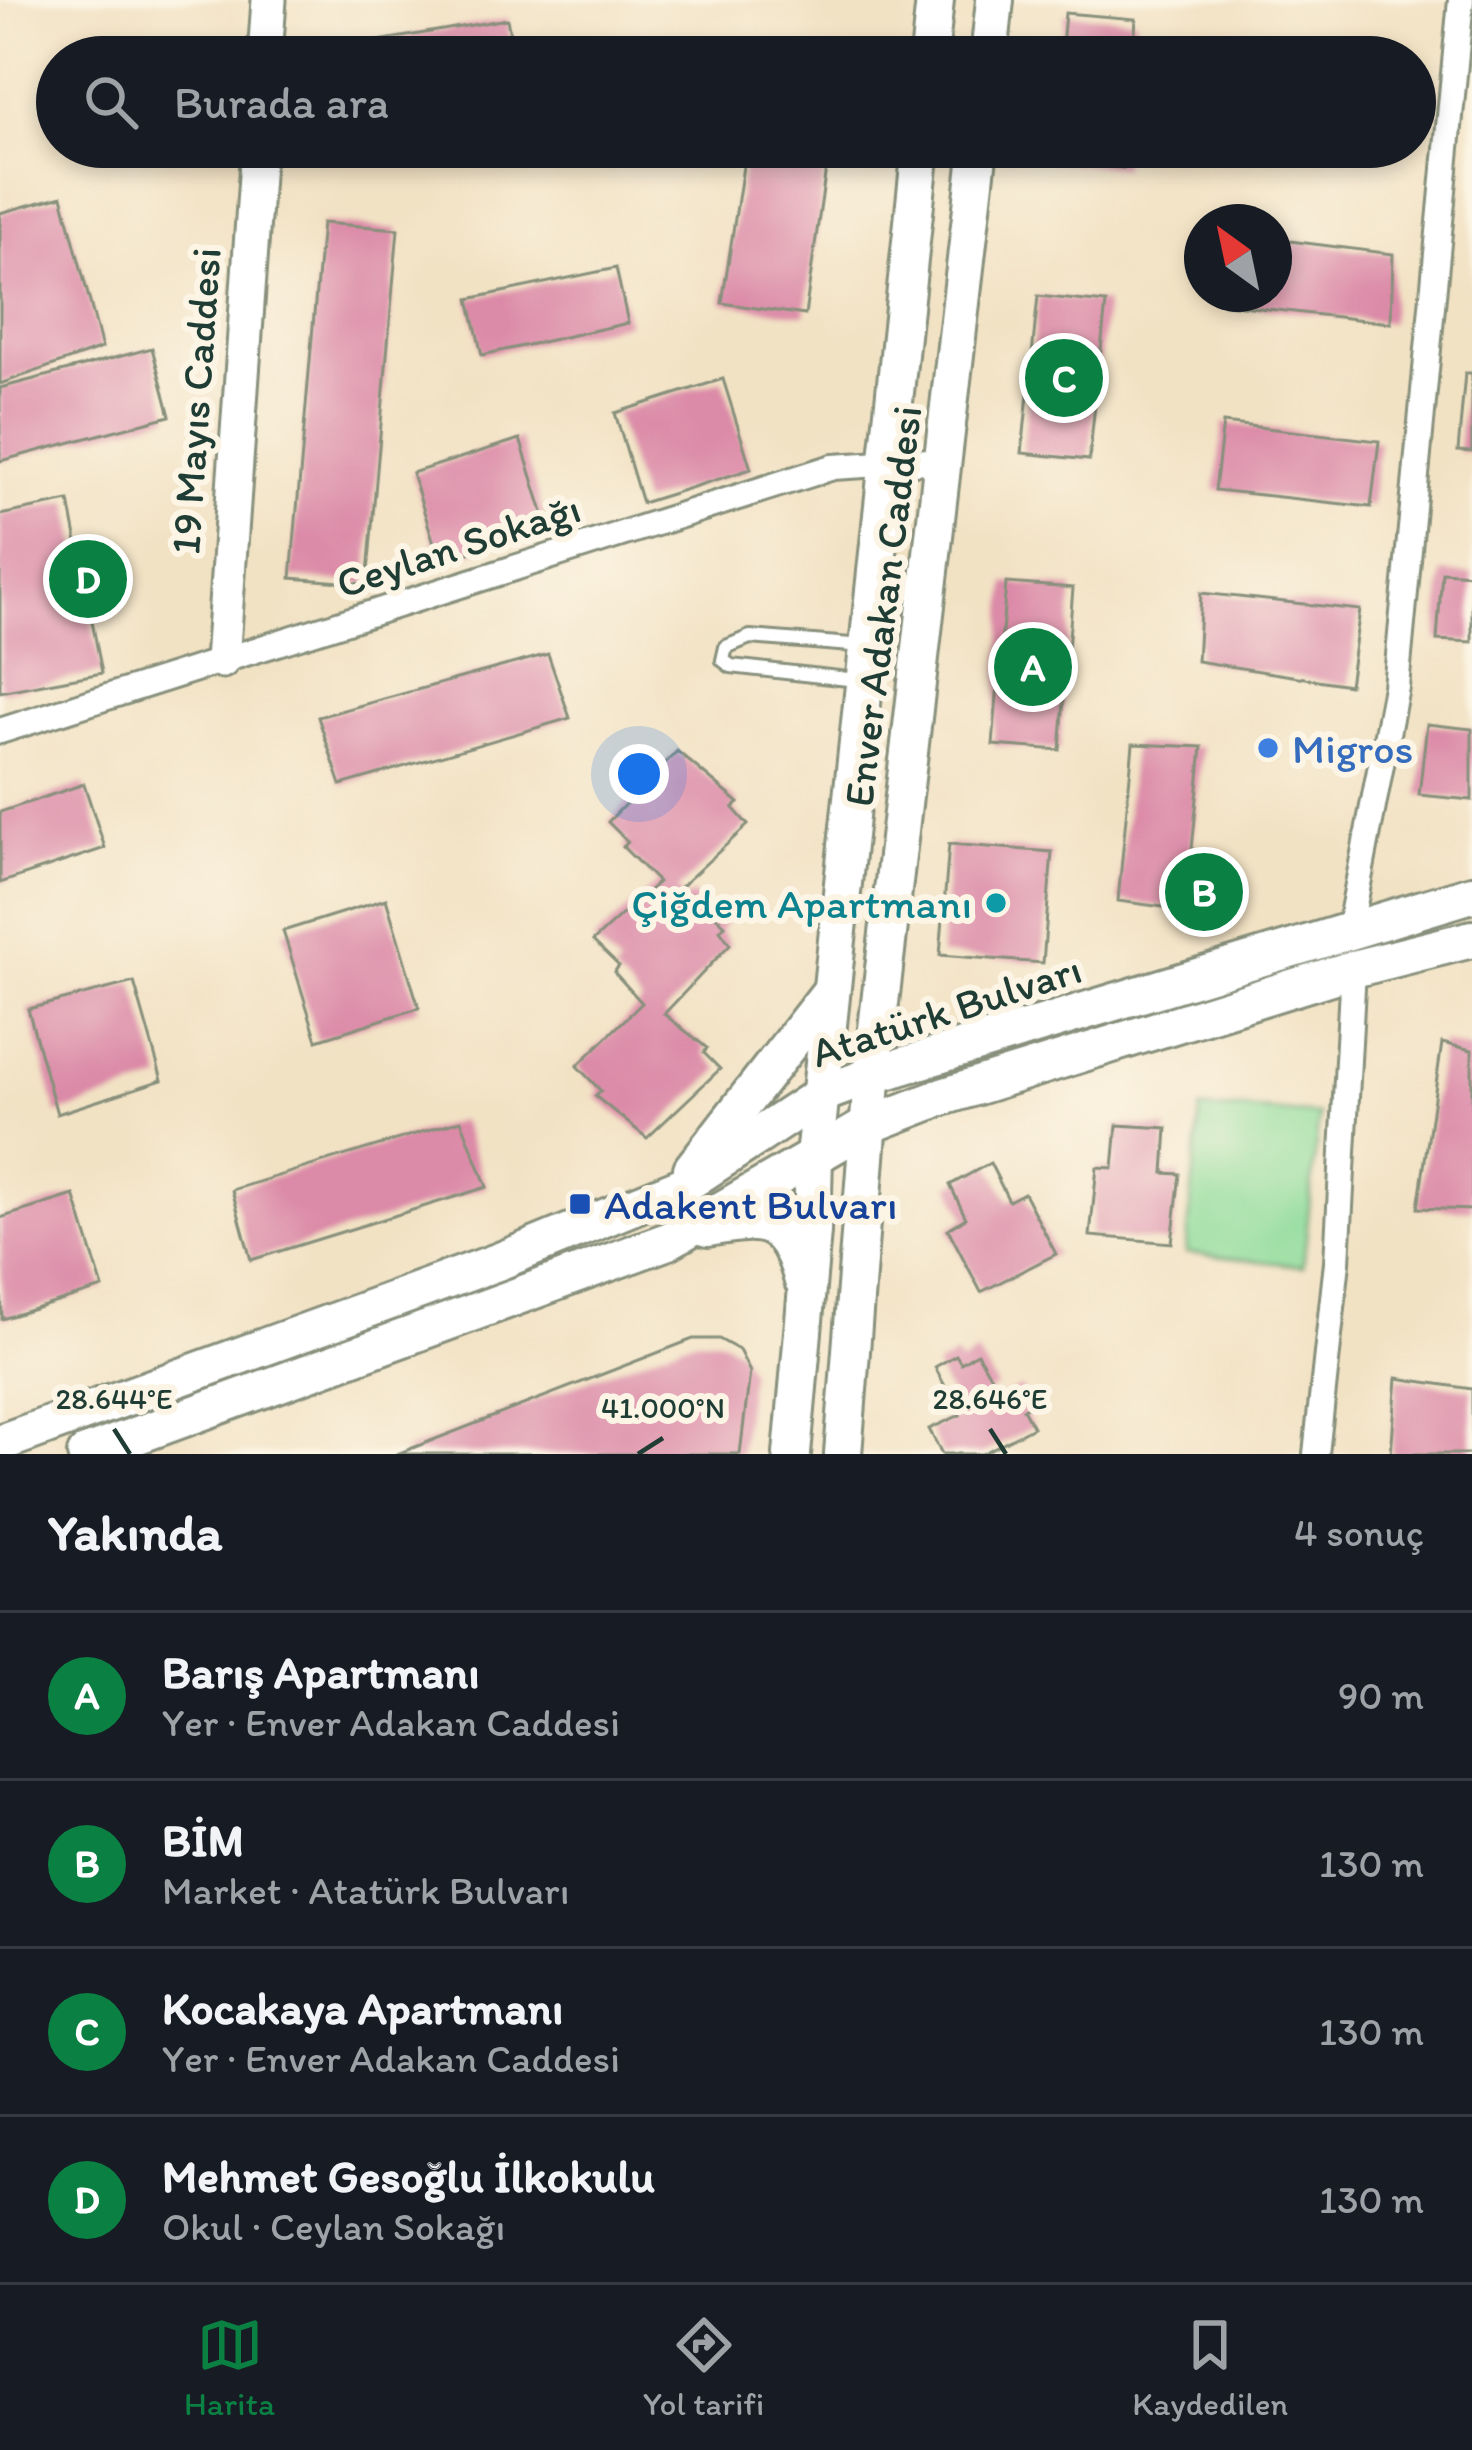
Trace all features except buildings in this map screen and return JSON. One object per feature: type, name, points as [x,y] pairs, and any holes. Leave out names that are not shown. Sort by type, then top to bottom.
[{"type":"main road","points":[[931,36],[935,0]]},
{"type":"main road","points":[[991,36],[995,0]]},
{"type":"main road","name":"Enver Adakan Caddesi","points":[[804,1315],[830,992],[891,464],[919,168]]},
{"type":"main road","name":"Enver Adakan Caddesi","points":[[867,1126],[978,168]]},
{"type":"main road","name":"Atatürk Bulvarı","points":[[0,1443],[500,1261],[682,1186],[822,1094],[1472,894]]},
{"type":"main road","points":[[1349,931],[1353,969]]},
{"type":"main road","name":"Atatürk Bulvarı","points":[[86,1454],[681,1234],[867,1126],[939,1097],[1353,969],[1472,939]]},
{"type":"main road","points":[[682,1186],[830,992]]},
{"type":"main road","points":[[843,1454],[867,1126]]},
{"type":"main road","points":[[681,1234],[756,1219],[772,1226],[796,1256],[804,1315],[792,1454]]},
{"type":"street","points":[[266,36],[269,0]]},
{"type":"street","points":[[1349,931],[1396,687],[1461,0]]},
{"type":"street","name":"19 Mayıs Caddesi","points":[[222,661],[257,168]]},
{"type":"street","name":"Ceylan Sokağı","points":[[0,731],[833,467],[944,460]]},
{"type":"street","points":[[1316,1454],[1336,1262],[1353,969]]},
{"type":"lane","points":[[750,637],[867,664],[731,667],[723,660],[726,647],[750,637]]},
{"type":"green space","points":[[1200,1110],[1319,1115],[1303,1266],[1186,1253]]},
{"type":"place","name":"Kocakaya Apartmanı","points":[[1064,378]]},
{"type":"place","name":"Mehmet Gesoğlu İlkokulu","points":[[88,579]]},
{"type":"place","name":"Barış Apartmanı","points":[[1033,667]]},
{"type":"place","name":"Migros","points":[[1268,748]]},
{"type":"place","name":"BİM","points":[[1204,892]]},
{"type":"place","name":"Çiğdem Apartmanı","points":[[996,903]]},
{"type":"place","name":"Adakent Bulvarı","points":[[580,1204]]}]
